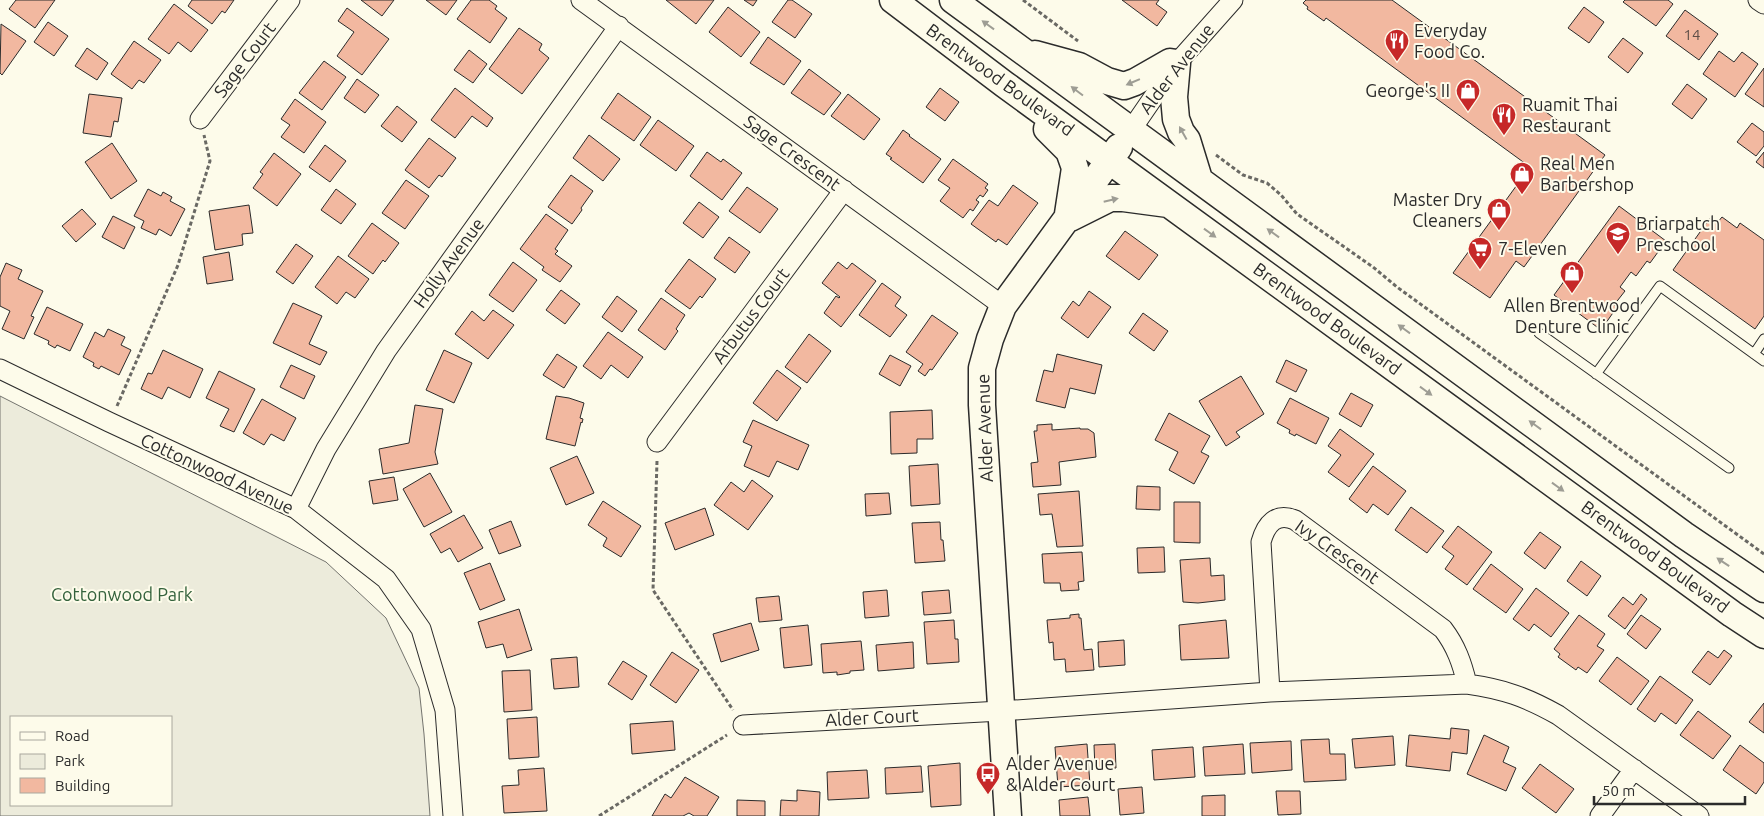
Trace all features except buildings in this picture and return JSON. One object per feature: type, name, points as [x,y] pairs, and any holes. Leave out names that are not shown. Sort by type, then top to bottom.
[{"type":"main road","name":"Brentwood Boulevard","points":[[893,0],[1004,84],[1732,614],[1764,635]]},
{"type":"main road","name":"Brentwood Boulevard","points":[[953,0],[1684,535],[1764,589]]},
{"type":"main road","points":[[1022,51],[1079,66],[1106,81],[1124,86],[1135,82],[1170,62],[1177,63],[1174,97],[1176,118],[1181,132],[1187,140],[1199,179]]},
{"type":"main road","points":[[1004,84],[1069,151],[1075,168],[1067,220]]},
{"type":"main road","name":"Alder Avenue","points":[[1008,816],[982,405],[982,368],[990,339],[1003,306],[1131,130]]},
{"type":"main road","points":[[1067,220],[1110,198],[1171,205]]},
{"type":"main road","points":[[1732,614],[1764,640]]},
{"type":"street","name":"Sage Court","points":[[200,120],[290,0]]},
{"type":"street","name":"Sage Crescent","points":[[581,0],[1003,306]]},
{"type":"street","name":"Alder Avenue","points":[[1131,130],[1177,63],[1233,0]]},
{"type":"street","points":[[1758,0],[1764,4]]},
{"type":"street","name":"Holly Avenue","points":[[296,509],[326,449],[386,351],[618,26]]},
{"type":"street","name":"Arbutus Court","points":[[658,442],[844,190]]},
{"type":"street","name":"Cottonwood Avenue","points":[[0,369],[296,509],[386,579],[421,629],[445,710],[452,816]]},
{"type":"street","name":"Ivy Crescent","points":[[1270,692],[1261,542],[1264,532],[1271,523],[1277,518],[1287,517],[1295,520],[1443,630],[1461,659],[1467,684]]},
{"type":"street","points":[[1001,711],[1270,692],[1467,684],[1498,688],[1540,705],[1558,715],[1699,816]]},
{"type":"street","name":"Alder Court","points":[[743,725],[1001,711]]},
{"type":"street","points":[[1600,816],[1634,769]]},
{"type":"lane","points":[[1596,374],[1660,286],[1764,361]]},
{"type":"lane","points":[[1539,333],[1729,468]]},
{"type":"lane","points":[[1754,354],[1764,339]]},
{"type":"path","points":[[109,422],[124,393],[178,265],[210,161],[200,120]]},
{"type":"path","points":[[1212,152],[1243,175],[1267,183],[1282,195],[1297,214],[1373,267],[1397,287],[1764,554]]},
{"type":"path","points":[[599,816],[743,725],[653,590],[658,442]]},
{"type":"green space","name":"Cottonwood Park","points":[[0,396],[326,562],[386,618],[419,688],[430,816],[0,816]]},
{"type":"place","name":"Everyday Food Co.","points":[[1397,62]]},
{"type":"place","name":"George's II","points":[[1468,112]]},
{"type":"place","name":"Ruamit Thai Restaurant","points":[[1504,136]]},
{"type":"place","name":"Real Men Barbershop","points":[[1522,195]]},
{"type":"place","name":"Master Dry Cleaners","points":[[1499,231]]},
{"type":"place","name":"Briarpatch Preschool","points":[[1618,255]]},
{"type":"place","name":"7-Eleven","points":[[1480,270]]},
{"type":"place","name":"Allen Brentwood Denture Clinic","points":[[1572,294]]},
{"type":"place","name":"Alder Avenue & Alder Court","points":[[988,795]]}]
